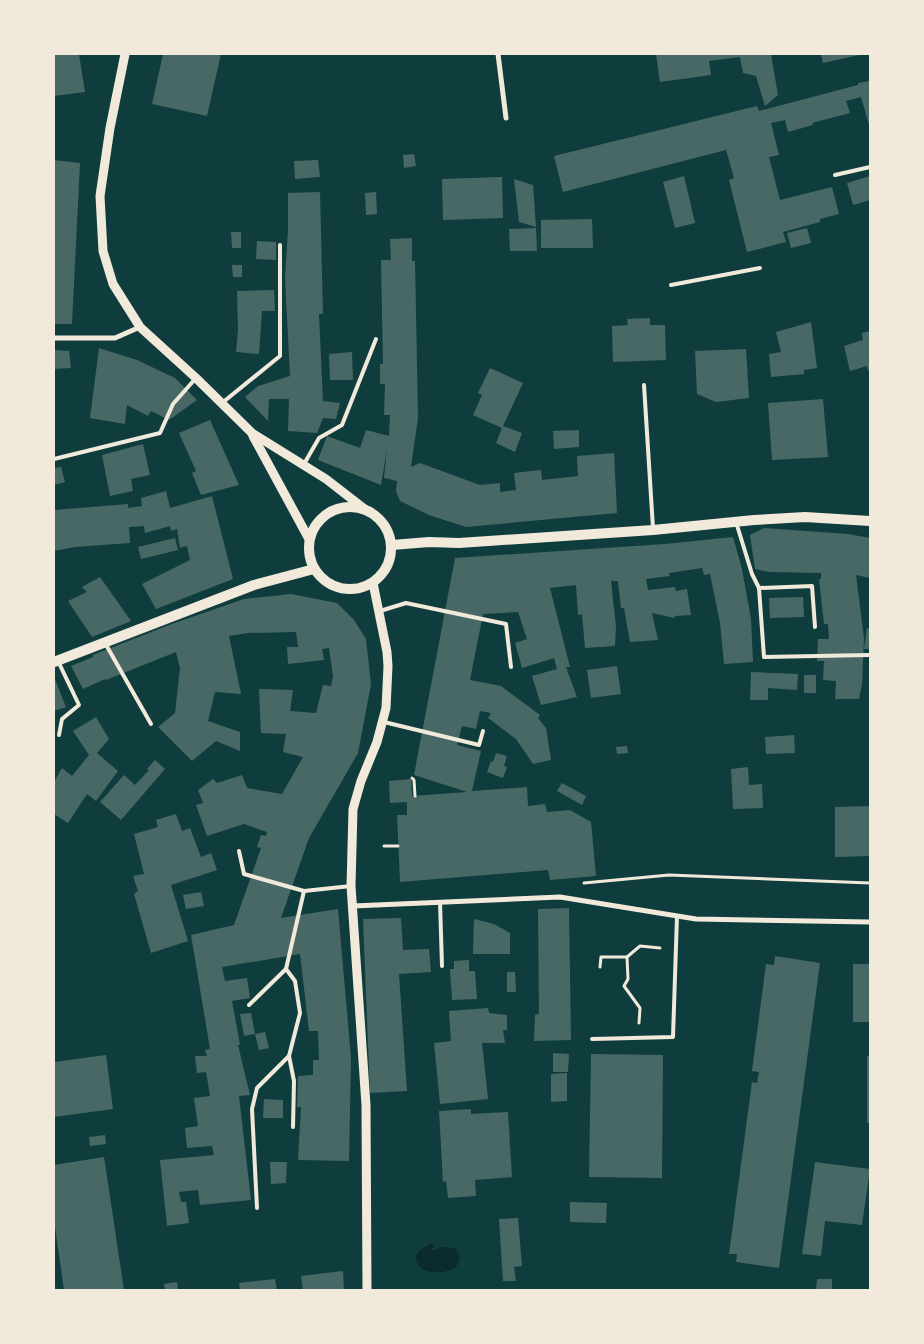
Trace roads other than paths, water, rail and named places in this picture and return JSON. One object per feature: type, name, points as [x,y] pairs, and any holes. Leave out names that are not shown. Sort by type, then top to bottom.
[{"type":"main road","points":[[354,506],[366,510],[376,515],[390,534],[391,556],[387,567],[373,583],[362,588],[350,590],[336,587],[324,580],[314,569],[310,560],[308,550],[309,539],[313,528],[320,518],[330,511],[354,506]]},
{"type":"main road","points":[[392,545],[429,542],[459,543],[653,530],[805,517],[870,521]]},
{"type":"main road","points":[[56,661],[254,585],[314,569]]},
{"type":"street","points":[[125,54],[110,128],[100,196],[103,251],[113,284],[140,327],[252,433],[326,479],[366,510]]},
{"type":"street","points":[[498,54],[506,118]]},
{"type":"street","points":[[54,338],[115,338],[140,327]]},
{"type":"street","points":[[252,433],[309,539]]},
{"type":"street","points":[[367,1290],[366,1105],[352,890],[353,809],[386,708],[388,666],[373,583]]},
{"type":"street","points":[[353,906],[560,897],[677,916],[739,920],[870,922]]},
{"type":"lane","points":[[834,175],[870,167]]},
{"type":"lane","points":[[222,403],[280,356],[280,246]]},
{"type":"lane","points":[[671,285],[760,268]]},
{"type":"lane","points":[[303,466],[319,438],[342,425],[376,339]]},
{"type":"lane","points":[[54,459],[160,433],[172,404],[196,378]]},
{"type":"lane","points":[[644,385],[653,530]]},
{"type":"lane","points":[[736,522],[752,574],[759,588],[764,657],[869,655]]},
{"type":"lane","points":[[759,588],[812,586],[815,627]]},
{"type":"lane","points":[[378,612],[406,603],[506,624],[511,666]]},
{"type":"lane","points":[[105,643],[151,724]]},
{"type":"lane","points":[[56,661],[79,705],[62,719],[59,735]]},
{"type":"lane","points":[[383,722],[479,745],[483,731]]},
{"type":"lane","points":[[239,851],[244,874],[304,891],[352,890]]},
{"type":"lane","points":[[248,1005],[286,969],[304,891]]},
{"type":"lane","points":[[440,902],[442,966]]},
{"type":"lane","points":[[592,1039],[673,1037],[677,916]]},
{"type":"lane","points":[[286,969],[295,981],[300,1013],[289,1056],[294,1081],[293,1127]]},
{"type":"lane","points":[[257,1208],[252,1109],[257,1088],[289,1056]]},
{"type":"water","points":[[431,1243],[434,1246],[431,1249],[435,1250],[441,1247],[455,1248],[460,1256],[458,1264],[442,1272],[422,1269],[415,1257],[419,1251]]}]
